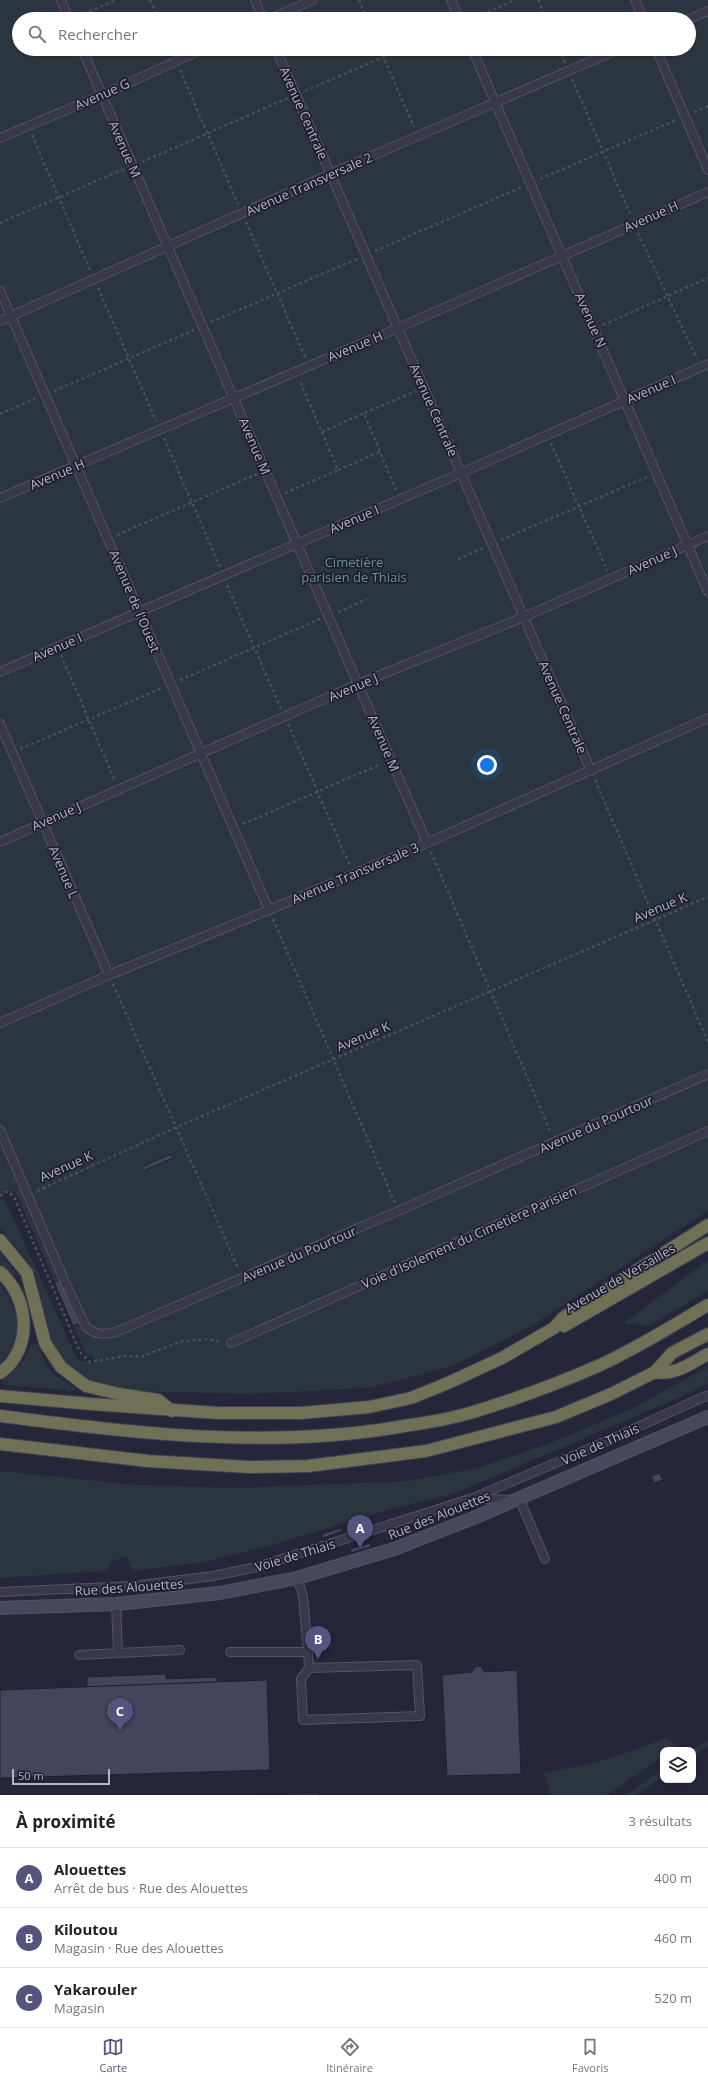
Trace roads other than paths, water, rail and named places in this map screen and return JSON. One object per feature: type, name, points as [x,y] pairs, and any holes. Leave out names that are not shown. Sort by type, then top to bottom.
[{"type":"highway","points":[[0,1396],[172,1410],[261,1414],[341,1410],[393,1403],[427,1393],[502,1358],[554,1328],[564,1317],[708,1225]]},
{"type":"highway","points":[[0,1240],[27,1273],[45,1343],[61,1367],[86,1386],[106,1392],[158,1400],[172,1410]]},
{"type":"highway","name":"Avenue de Versailles","points":[[554,1328],[568,1324],[704,1245]]},
{"type":"highway","points":[[0,1272],[15,1288],[19,1300],[23,1332],[22,1343],[16,1356],[0,1372]]},
{"type":"highway","points":[[0,1416],[90,1427],[232,1438],[315,1438],[374,1432],[468,1413],[532,1392],[599,1365],[708,1305]]},
{"type":"highway","points":[[0,1444],[148,1461],[249,1467],[308,1466],[373,1459],[455,1445],[556,1417],[611,1394],[655,1372],[672,1353],[708,1334]]},
{"type":"highway","points":[[655,1372],[664,1374],[672,1372],[708,1354]]},
{"type":"main road","name":"Rue des Alouettes","points":[[0,1608],[116,1604],[220,1593],[297,1578],[394,1549],[517,1499],[708,1417]]},
{"type":"lane","points":[[61,0],[66,12]]},
{"type":"lane","points":[[255,0],[260,12]]},
{"type":"lane","points":[[285,12],[313,0]]},
{"type":"lane","points":[[451,0],[456,12]]},
{"type":"lane","points":[[634,0],[640,12]]},
{"type":"lane","points":[[696,16],[708,11]]},
{"type":"lane","name":"Avenue M","points":[[85,56],[427,843]]},
{"type":"lane","name":"Avenue G","points":[[0,138],[102,95],[188,56]]},
{"type":"lane","name":"Avenue Centrale","points":[[279,56],[591,770]]},
{"type":"lane","name":"Avenue N","points":[[475,56],[626,400],[708,592]]},
{"type":"lane","name":"Avenue Transversale 2","points":[[0,321],[330,174],[603,56]]},
{"type":"lane","points":[[659,56],[708,170]]},
{"type":"lane","name":"Avenue H","points":[[0,498],[76,467],[398,328],[708,192]]},
{"type":"lane","name":"Avenue de l'Ouest","points":[[0,291],[269,910]]},
{"type":"lane","name":"Avenue I","points":[[0,672],[461,473],[704,366]]},
{"type":"lane","name":"Avenue J","points":[[0,842],[42,822],[358,684],[524,617],[708,536]]},
{"type":"lane","name":"Avenue Transversale 3","points":[[0,1023],[109,975],[269,910],[427,843],[708,718]]},
{"type":"lane","name":"Avenue L","points":[[0,724],[109,975]]},
{"type":"lane","name":"Avenue du Pourtour","points":[[0,1130],[27,1195],[86,1327],[93,1332],[102,1335],[116,1332],[398,1211],[708,1074]]},
{"type":"lane","name":"Voie d'Isolement du Cimetière Parisien","points":[[231,1343],[708,1131]]},
{"type":"lane","name":"Voie de Thiais","points":[[0,1592],[133,1586],[235,1572],[307,1552],[473,1498],[591,1448],[708,1395]]},
{"type":"lane","points":[[473,1498],[517,1499],[545,1559]]},
{"type":"lane","points":[[297,1578],[303,1596],[309,1668],[301,1678],[302,1720],[420,1716],[417,1665],[309,1668]]},
{"type":"lane","points":[[116,1604],[118,1653]]},
{"type":"lane","points":[[79,1655],[180,1650]]},
{"type":"lane","points":[[230,1652],[308,1652]]},
{"type":"place","name":"Alouettes","points":[[360,1548]]},
{"type":"place","name":"Kiloutou","points":[[318,1659]]},
{"type":"place","name":"Yakarouler","points":[[120,1731]]},
{"type":"park label","name":"Cimetière parisien de Thiais","points":[[354,570]]}]
